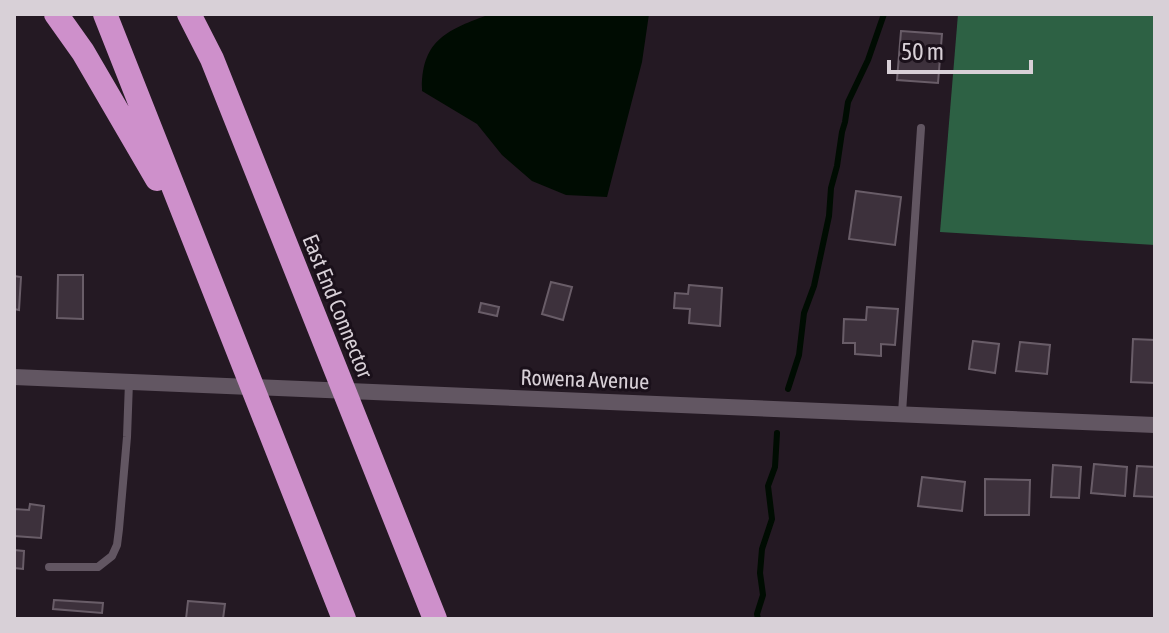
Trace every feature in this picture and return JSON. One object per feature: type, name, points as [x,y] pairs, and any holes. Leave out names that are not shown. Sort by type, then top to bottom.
[{"type":"highway","points":[[56,14],[83,52],[196,247]]},
{"type":"highway","points":[[105,14],[344,619]]},
{"type":"highway","name":"East End Connector","points":[[189,14],[212,59],[435,619]]},
{"type":"highway","points":[[196,14],[212,59]]},
{"type":"street","name":"Rowena Avenue","points":[[14,377],[1155,425]]},
{"type":"lane","points":[[902,413],[921,128]]},
{"type":"lane","points":[[49,567],[98,567],[112,556],[117,545],[129,382]]},
{"type":"green space","points":[[958,14],[1155,14],[1155,245],[940,232]]},
{"type":"shaded area","points":[[490,14],[649,14],[642,62],[607,197],[566,195],[532,181],[502,155],[477,124],[422,91],[426,59],[432,48],[450,32]]},
{"type":"building","points":[[901,31],[942,34],[938,83],[897,80]]},
{"type":"building","points":[[856,191],[901,197],[895,245],[849,239]]},
{"type":"building","points":[[58,275],[83,275],[83,319],[57,318]]},
{"type":"building","points":[[14,276],[21,277],[19,310],[14,309]]},
{"type":"building","points":[[551,282],[572,287],[563,320],[542,314]]},
{"type":"building","points":[[689,285],[722,288],[720,326],[689,323],[690,309],[674,308],[675,293],[688,294]]},
{"type":"building","points":[[481,303],[499,307],[497,316],[479,312]]},
{"type":"building","points":[[867,307],[898,309],[895,345],[881,344],[881,356],[855,354],[855,343],[843,343],[844,319],[866,320]]},
{"type":"building","points":[[1133,339],[1155,340],[1155,383],[1131,382]]},
{"type":"building","points":[[973,341],[999,344],[995,373],[969,369]]},
{"type":"building","points":[[1020,342],[1050,345],[1047,374],[1016,371]]},
{"type":"building","points":[[1094,464],[1127,467],[1125,496],[1091,493]]},
{"type":"building","points":[[1053,465],[1081,467],[1079,498],[1051,497]]},
{"type":"building","points":[[1137,466],[1155,467],[1155,497],[1134,496]]},
{"type":"building","points":[[922,477],[965,482],[962,511],[918,506]]},
{"type":"building","points":[[985,479],[1030,480],[1029,515],[985,515]]},
{"type":"building","points":[[30,504],[44,506],[41,538],[14,536],[14,509],[29,510]]},
{"type":"building","points":[[14,550],[24,551],[23,569],[14,568]]},
{"type":"building","points":[[54,600],[103,603],[102,613],[53,609]]},
{"type":"building","points":[[188,601],[225,604],[223,619],[186,619]]},
{"type":"waterway","points":[[788,389],[799,355],[804,313],[814,286],[829,216],[831,188],[848,102],[868,60],[884,14]]},
{"type":"waterway","points":[[758,619],[763,595],[760,573],[762,549],[772,519],[768,486],[775,467],[777,433]]}]
